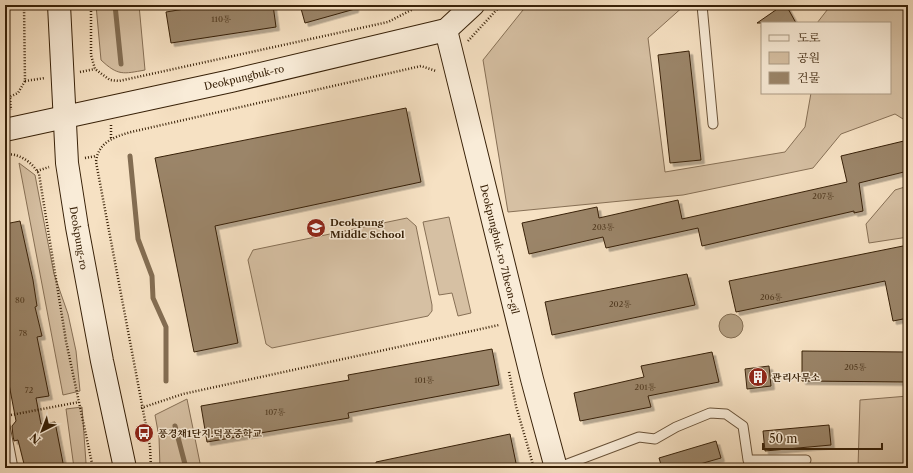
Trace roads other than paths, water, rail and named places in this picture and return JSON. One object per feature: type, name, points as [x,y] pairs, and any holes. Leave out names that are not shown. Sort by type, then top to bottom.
[{"type":"street","name":"Deokpung-ro","points":[[59,5],[63,118],[67,163],[77,227],[102,361],[125,468]]},
{"type":"street","name":"Deokpungbuk-ro","points":[[5,130],[231,81],[446,30],[473,5]]},
{"type":"street","name":"Deokpungbuk-ro 71beon-gil","points":[[446,30],[532,379],[556,468]]},
{"type":"lane","points":[[702,5],[713,124]]},
{"type":"lane","points":[[556,468],[639,437],[656,439],[676,427],[710,413],[726,414],[744,426],[748,460],[806,460]]},
{"type":"lane","points":[[5,426],[13,468]]},
{"type":"waterway","points":[[115,5],[121,64]]},
{"type":"waterway","points":[[130,156],[138,239],[152,276],[153,298],[166,327],[166,381]]},
{"type":"waterway","points":[[175,426],[186,468]]},
{"type":"place","name":"Deokpung Middle School","points":[[316,228]]},
{"type":"place","name":"관리사무소","points":[[758,377]]},
{"type":"place","name":"풍경채1단지.덕풍중학교","points":[[144,433]]}]
